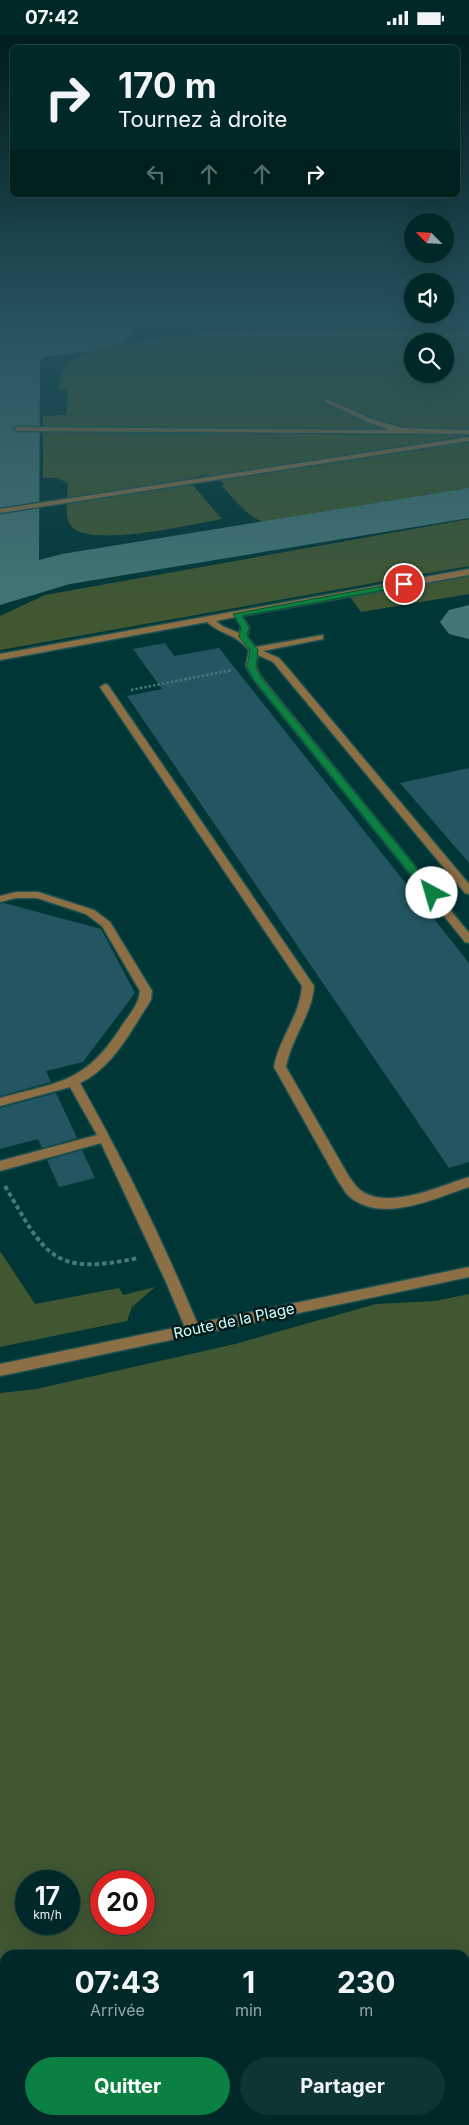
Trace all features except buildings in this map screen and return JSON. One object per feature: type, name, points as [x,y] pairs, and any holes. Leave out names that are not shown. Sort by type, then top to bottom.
[{"type":"street","points":[[363,419],[413,432]]},
{"type":"street","points":[[18,429],[469,432]]},
{"type":"street","points":[[0,511],[469,439]]},
{"type":"street","points":[[0,657],[469,572]]},
{"type":"street","points":[[237,614],[245,627],[243,637]]},
{"type":"street","points":[[209,619],[219,628],[243,637],[254,650],[276,659],[469,891]]},
{"type":"street","points":[[254,650],[320,637]]},
{"type":"street","points":[[254,650],[251,667],[257,678],[469,939]]},
{"type":"street","points":[[108,690],[308,986],[309,998],[281,1051],[280,1067],[343,1179],[356,1194],[375,1203],[394,1204],[469,1182]]},
{"type":"street","points":[[0,899],[16,895],[38,895],[90,912],[106,924],[146,991],[145,1000],[103,1061],[88,1073],[73,1081],[0,1102]]},
{"type":"street","points":[[73,1081],[114,1155],[160,1253],[193,1330]]},
{"type":"street","points":[[0,1166],[103,1138]]},
{"type":"street","name":"Route de la Plage","points":[[0,1370],[469,1272]]},
{"type":"path","points":[[108,690],[251,667]]},
{"type":"path","points":[[5,1185],[38,1241],[49,1253],[66,1263],[109,1266],[160,1253]]},
{"type":"green space","points":[[43,419],[469,419],[469,490],[267,524],[242,508],[222,486],[224,483],[211,477],[200,476],[196,477],[192,484],[222,519],[144,533],[100,535],[83,533],[72,527],[69,523],[67,506],[68,483],[57,478],[43,478]]},
{"type":"green space","points":[[469,519],[469,566],[0,650],[0,616],[45,595]]},
{"type":"green space","points":[[469,576],[469,594],[361,612],[350,597]]},
{"type":"green space","points":[[0,1251],[35,1304],[119,1288],[123,1295],[155,1287],[132,1307],[127,1321],[0,1347]]},
{"type":"green space","points":[[469,1294],[469,1950],[0,1950],[0,1393],[36,1389],[235,1344],[376,1304],[435,1301]]},
{"type":"taxiway","points":[[0,583],[11,568],[14,555],[17,419]]},
{"type":"taxiway","points":[[0,589],[62,570],[469,503]]},
{"type":"route","points":[[404,584],[237,614],[244,622],[243,637],[254,650],[251,667],[257,678],[432,893]]}]
